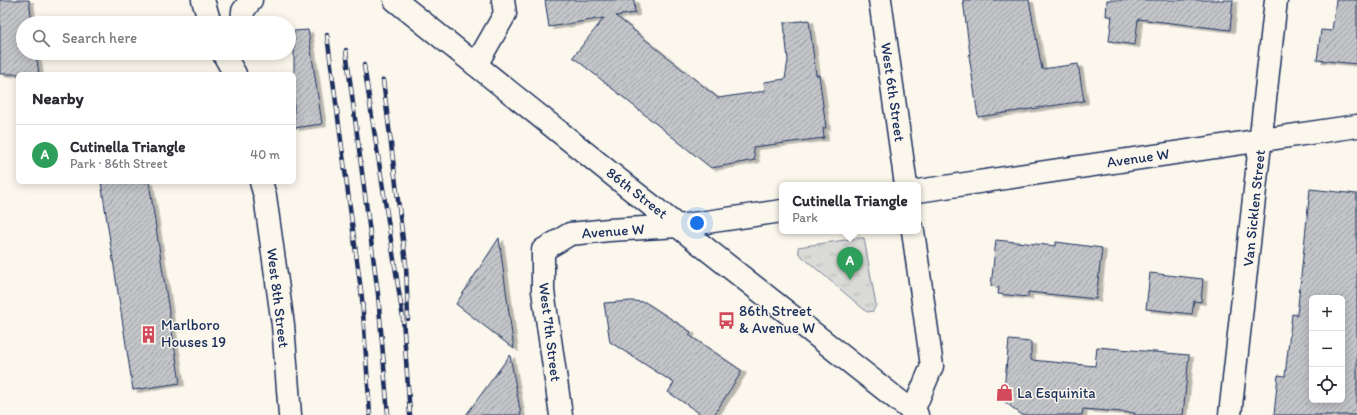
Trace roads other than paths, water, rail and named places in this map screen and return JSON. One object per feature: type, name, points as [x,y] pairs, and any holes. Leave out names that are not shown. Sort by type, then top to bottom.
[{"type":"street","points":[[203,0],[208,16]]},
{"type":"street","points":[[242,16],[242,11],[251,0]]},
{"type":"street","name":"86th Street","points":[[395,0],[915,413]]},
{"type":"street","points":[[476,64],[505,14],[503,0]]},
{"type":"street","name":"West 6th Street","points":[[880,0],[906,182]]},
{"type":"street","name":"Van Sicklen Street","points":[[1230,415],[1276,0]]},
{"type":"street","points":[[227,60],[235,72]]},
{"type":"street","points":[[236,72],[238,60]]},
{"type":"street","name":"Avenue W","points":[[921,191],[1357,126]]},
{"type":"street","name":"West 8th Street","points":[[262,184],[265,196],[283,325],[290,415]]},
{"type":"street","name":"Avenue W","points":[[544,250],[570,234],[679,226],[779,211]]},
{"type":"street","points":[[913,234],[932,366],[915,413]]},
{"type":"street","name":"West 7th Street","points":[[544,250],[543,291],[561,415]]},
{"type":"railway","points":[[327,35],[362,298],[370,415]]},
{"type":"railway","points":[[346,50],[378,294],[388,415]]},
{"type":"railway","points":[[364,65],[403,318],[410,415]]},
{"type":"railway","points":[[383,80],[406,264],[408,319]]},
{"type":"place","name":"Cutinella Triangle","points":[[850,280]]},
{"type":"place","name":"86th Street & Avenue W","points":[[726,320]]},
{"type":"place","name":"Marlboro Houses 19","points":[[148,334]]},
{"type":"place","name":"La Esquinita","points":[[1004,393]]}]
